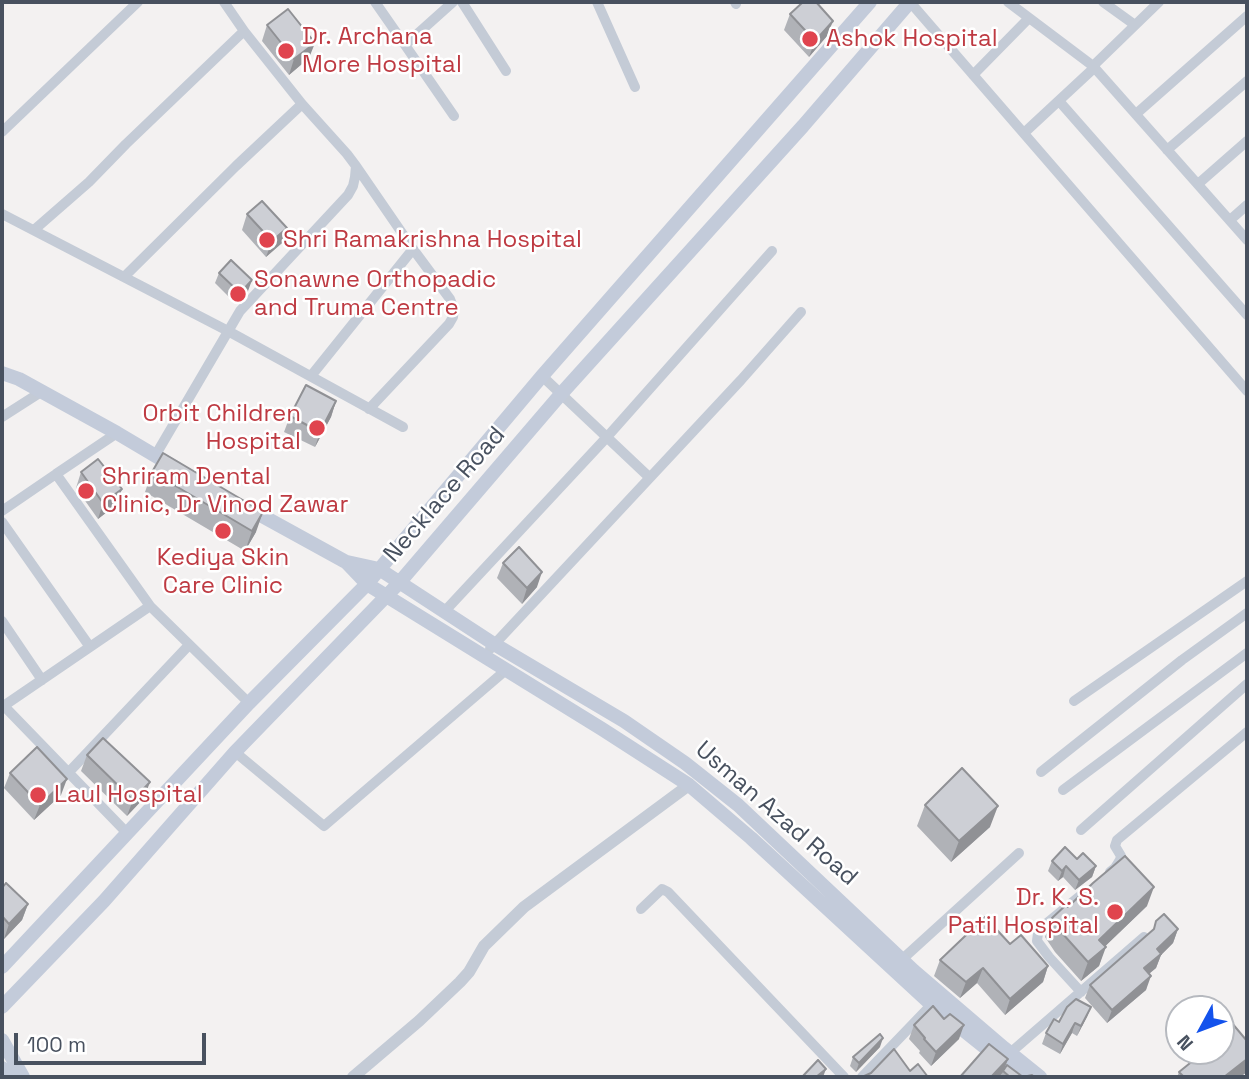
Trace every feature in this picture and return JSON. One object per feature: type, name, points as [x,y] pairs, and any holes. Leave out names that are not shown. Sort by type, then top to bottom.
[{"type":"main road","name":"Necklace Road","points":[[2,967],[249,703],[367,584],[542,376],[870,2]]},
{"type":"main road","name":"Necklace Road","points":[[2,1007],[104,901],[235,752],[399,583],[561,394],[803,126],[910,2]]},
{"type":"main road","points":[[2,373],[19,379],[191,476]]},
{"type":"main road","name":"Usman Azad Road","points":[[239,503],[346,562],[379,569],[494,644],[624,721],[738,805],[897,964]]},
{"type":"main road","name":"Usman Azad Road","points":[[346,562],[367,584],[689,785],[897,964],[1022,1077]]},
{"type":"main road","name":"Usman Azad Road","points":[[937,1000],[1040,1077]]},
{"type":"main road","points":[[2,1040],[23,1077]]},
{"type":"main road","points":[[2,1068],[7,1077]]},
{"type":"street","points":[[2,132],[138,2]]},
{"type":"street","points":[[224,2],[302,104],[356,166],[450,299],[454,309],[449,324],[369,409]]},
{"type":"street","points":[[375,2],[454,116]]},
{"type":"street","points":[[405,45],[453,2]]},
{"type":"street","points":[[462,2],[506,71]]},
{"type":"street","points":[[910,2],[1247,391]]},
{"type":"street","points":[[1008,2],[1093,67],[1247,240]]},
{"type":"street","points":[[1103,2],[1135,25]]},
{"type":"street","points":[[1024,133],[1159,2]]},
{"type":"street","points":[[600,3],[635,87]]},
{"type":"street","points":[[1136,114],[1247,16]]},
{"type":"street","points":[[974,75],[1029,18]]},
{"type":"street","points":[[34,230],[89,181],[244,31]]},
{"type":"street","points":[[1167,150],[1247,81]]},
{"type":"street","points":[[1059,100],[1247,315]]},
{"type":"street","points":[[124,277],[302,104]]},
{"type":"street","points":[[1198,184],[1247,141]]},
{"type":"street","points":[[155,456],[228,331],[247,304],[348,195],[353,186],[356,166]]},
{"type":"street","points":[[1230,220],[1247,205]]},
{"type":"street","points":[[2,214],[228,331],[403,427]]},
{"type":"street","points":[[311,376],[413,249]]},
{"type":"street","points":[[444,612],[607,437],[772,251]]},
{"type":"street","points":[[484,656],[801,312]]},
{"type":"street","points":[[542,376],[649,477]]},
{"type":"street","points":[[2,417],[41,391]]},
{"type":"street","points":[[2,511],[117,433]]},
{"type":"street","points":[[55,474],[149,606],[249,703]]},
{"type":"street","points":[[2,522],[90,647]]},
{"type":"street","points":[[1074,701],[1247,581]]},
{"type":"street","points":[[127,833],[3,706],[149,606]]},
{"type":"street","points":[[1041,772],[1182,660],[1247,613]]},
{"type":"street","points":[[2,621],[42,680]]},
{"type":"street","points":[[69,772],[190,645]]},
{"type":"street","points":[[1063,790],[1247,653]]},
{"type":"street","points":[[235,752],[324,826],[506,670]]},
{"type":"street","points":[[1081,830],[1247,684]]},
{"type":"street","points":[[1104,876],[1115,868],[1120,860],[1121,856],[1115,846],[1117,840],[1247,732]]},
{"type":"street","points":[[353,1077],[460,982],[484,946],[524,907],[689,785]]},
{"type":"street","points":[[897,964],[1019,853]]},
{"type":"street","points":[[1081,992],[1037,941],[1042,927],[1094,884]]},
{"type":"street","points":[[641,909],[662,889],[668,892],[844,1077]]},
{"type":"street","points":[[1010,1053],[1144,937]]},
{"type":"street","points":[[862,1077],[937,1000]]},
{"type":"building","points":[[803,2],[816,2],[833,21],[815,41],[790,14]]},
{"type":"building","points":[[288,9],[315,43],[294,59],[267,25]]},
{"type":"building","points":[[262,201],[287,228],[272,241],[247,214]]},
{"type":"building","points":[[231,260],[252,280],[240,293],[219,273]]},
{"type":"building","points":[[306,385],[336,401],[320,432],[290,416]]},
{"type":"building","points":[[163,453],[263,512],[252,531],[152,472]]},
{"type":"building","points":[[98,459],[122,489],[103,503],[81,472]]},
{"type":"building","points":[[519,547],[542,572],[527,588],[503,563]]},
{"type":"building","points":[[103,738],[150,782],[133,800],[87,755]]},
{"type":"building","points":[[37,747],[67,779],[40,805],[10,773]]},
{"type":"building","points":[[962,768],[998,806],[959,841],[925,805]]},
{"type":"building","points":[[1065,847],[1077,859],[1083,853],[1096,866],[1079,880],[1066,866],[1062,871],[1052,861]]},
{"type":"building","points":[[1125,856],[1154,887],[1099,940],[1106,947],[1088,962],[1052,918]]},
{"type":"building","points":[[6,883],[28,904],[9,924],[2,916],[2,888]]},
{"type":"building","points":[[1164,914],[1178,929],[1157,949],[1161,954],[1144,968],[1151,976],[1112,1010],[1090,985],[1154,929],[1156,921]]},
{"type":"building","points":[[985,917],[1010,944],[1021,935],[1048,966],[1010,999],[983,968],[966,982],[940,960]]},
{"type":"building","points":[[1076,999],[1091,1007],[1081,1026],[1075,1023],[1063,1044],[1046,1033],[1054,1019],[1059,1022],[1067,1007]]},
{"type":"building","points":[[933,1006],[944,1019],[950,1014],[964,1025],[936,1052],[914,1025]]},
{"type":"building","points":[[1235,1027],[1247,1041],[1247,1059],[1224,1077],[1184,1077],[1179,1072],[1188,1065],[1235,1065]]},
{"type":"building","points":[[880,1034],[883,1038],[859,1063],[853,1057]]},
{"type":"building","points":[[989,1044],[1008,1059],[991,1077],[960,1077]]},
{"type":"building","points":[[894,1049],[910,1071],[918,1064],[928,1077],[862,1077],[871,1073]]},
{"type":"building","points":[[818,1060],[826,1069],[816,1077],[802,1077]]},
{"type":"building","points":[[1007,1065],[1023,1077],[1010,1077],[1003,1071]]},
{"type":"place","name":"Ashok Hospital","points":[[810,39]]},
{"type":"place","name":"Dr. Archana More Hospital","points":[[286,51]]},
{"type":"place","name":"Shri Ramakrishna Hospital","points":[[267,240]]},
{"type":"place","name":"Sonawne Orthopadic and Truma Centre","points":[[238,294]]},
{"type":"place","name":"Orbit Children Hospital","points":[[317,428]]},
{"type":"place","name":"Shriram Dental Clinic, Dr Vinod Zawar","points":[[86,491]]},
{"type":"place","name":"Kediya Skin Care Clinic","points":[[223,531]]},
{"type":"place","name":"Laul Hospital","points":[[38,795]]},
{"type":"place","name":"Dr. K. S. Patil Hospital","points":[[1115,912]]}]
